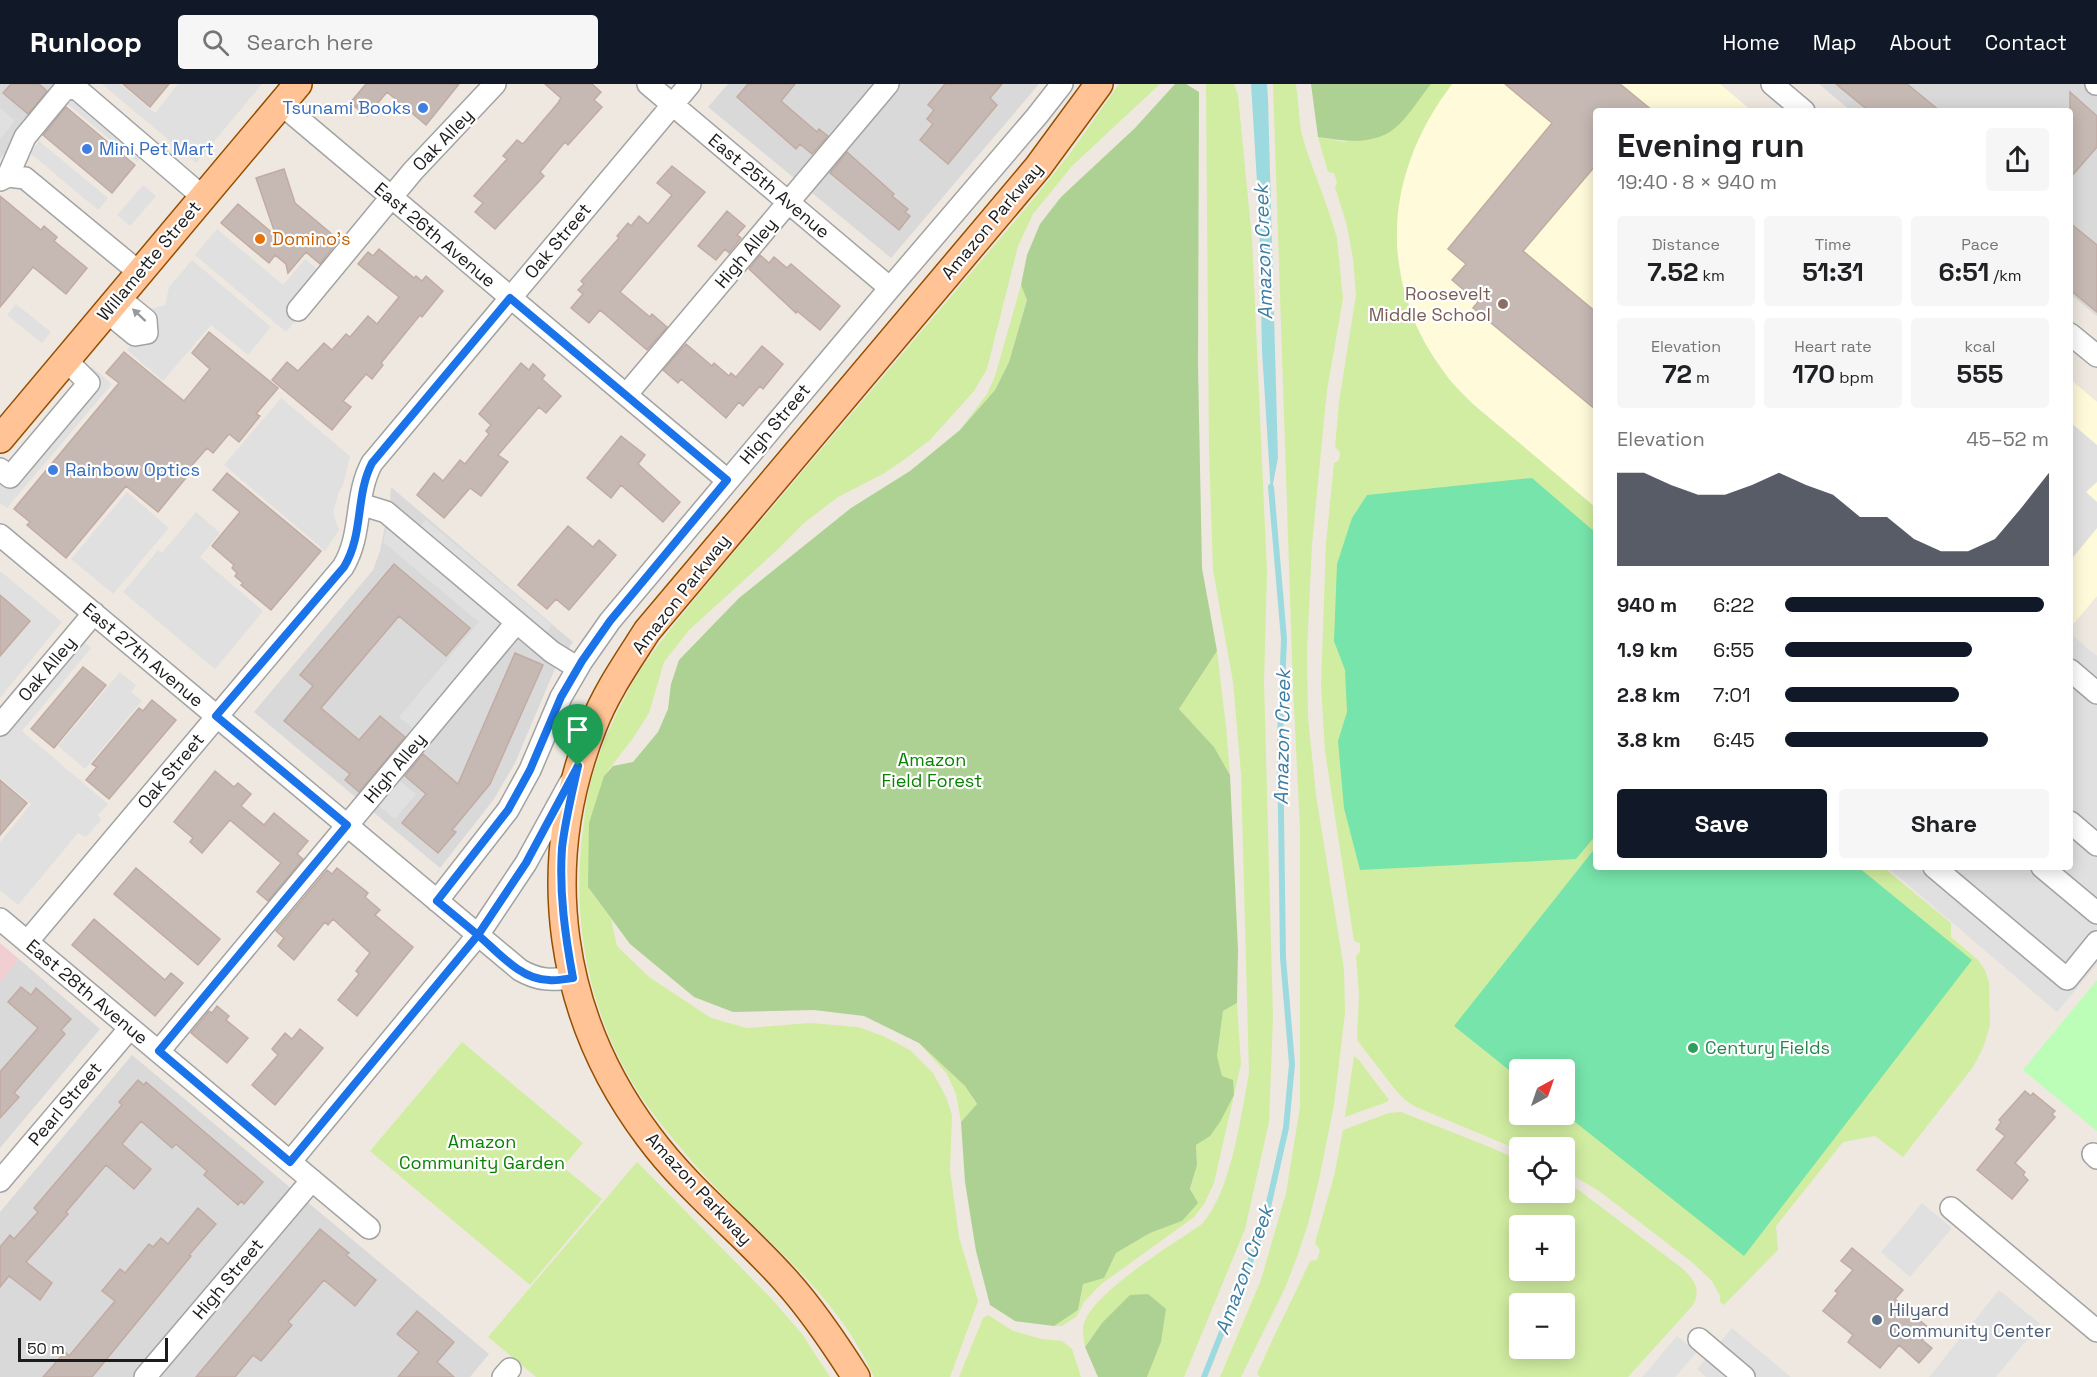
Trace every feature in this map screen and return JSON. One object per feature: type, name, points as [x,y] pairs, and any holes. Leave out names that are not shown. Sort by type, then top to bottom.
[{"type":"main road","name":"Amazon Parkway","points":[[856,1377],[829,1334],[787,1282],[684,1179],[650,1138],[620,1095],[598,1054],[581,1009],[565,936],[561,892],[562,848],[569,805],[578,766],[594,723],[619,674],[647,631],[1038,167],[1099,84]]},
{"type":"main road","name":"Willamette Street","points":[[0,439],[290,94]]},
{"type":"street","name":"Oak Alley","points":[[298,310],[412,171],[495,84]]},
{"type":"street","name":"East 25th Avenue","points":[[648,84],[890,288]]},
{"type":"street","name":"Oak Street","points":[[27,942],[344,567],[350,557],[356,537],[363,482],[372,463],[690,84]]},
{"type":"street","name":"High Alley","points":[[626,395],[888,84]]},
{"type":"street","name":"High Street","points":[[437,901],[508,810],[530,770],[561,697],[610,621],[1062,84]]},
{"type":"street","points":[[1772,84],[1800,108]]},
{"type":"street","points":[[140,273],[33,183],[25,178],[4,178],[25,137],[63,91],[71,88],[86,89],[203,197]]},
{"type":"street","name":"East 26th Avenue","points":[[290,94],[392,197],[727,480]]},
{"type":"street","points":[[2073,336],[2097,356]]},
{"type":"street","points":[[0,469],[10,477],[89,383],[66,360]]},
{"type":"street","points":[[360,504],[386,512],[556,656],[578,668]]},
{"type":"street","name":"East 27th Avenue","points":[[0,535],[520,970],[533,978],[549,980],[573,978]]},
{"type":"street","name":"Oak Alley","points":[[0,725],[94,613]]},
{"type":"street","name":"High Alley","points":[[159,1051],[516,623]]},
{"type":"street","points":[[2073,673],[2097,693]]},
{"type":"street","points":[[290,1162],[478,935],[526,863],[578,766]]},
{"type":"street","points":[[2073,825],[2097,845]]},
{"type":"street","points":[[1938,870],[2067,979],[2097,942]]},
{"type":"street","points":[[2046,870],[2097,913]]},
{"type":"street","name":"East 28th Avenue","points":[[0,919],[369,1228]]},
{"type":"street","name":"Pearl Street","points":[[0,1181],[130,1028]]},
{"type":"street","name":"High Street","points":[[145,1377],[312,1180]]},
{"type":"street","points":[[1951,1208],[2097,1330]]},
{"type":"street","points":[[1699,1339],[1744,1377]]},
{"type":"shaded area","points":[[0,84],[62,84],[0,159]]},
{"type":"shaded area","points":[[102,84],[120,84],[155,113],[178,84],[262,84],[196,163]]},
{"type":"shaded area","points":[[728,84],[1039,84],[891,258],[708,107]]},
{"type":"shaded area","name":"Roosevelt Middle School","points":[[1452,84],[1720,84],[1748,108],[1593,108],[1593,505],[1472,403],[1449,379],[1427,347],[1415,323],[1403,286],[1397,251],[1396,219],[1401,188],[1423,125]]},
{"type":"shaded area","points":[[1819,84],[2097,84],[2097,316],[2073,296],[2073,108],[1847,108]]},
{"type":"shaded area","points":[[76,91],[146,151],[137,162],[66,103]]},
{"type":"shaded area","points":[[0,108],[15,121],[0,139]]},
{"type":"shaded area","points":[[39,141],[108,198],[98,210],[30,153]]},
{"type":"shaded area","points":[[143,185],[156,196],[130,226],[117,215]]},
{"type":"shaded area","points":[[217,229],[283,285],[305,259],[330,280],[286,332],[195,255]]},
{"type":"shaded area","points":[[192,260],[271,327],[248,355],[211,325],[163,381],[127,350],[148,310],[165,305],[169,287]]},
{"type":"shaded area","points":[[16,304],[51,332],[42,343],[7,315]]},
{"type":"shaded area","points":[[92,367],[112,384],[7,508],[0,503],[0,476]]},
{"type":"shaded area","points":[[2073,382],[2097,402],[2097,596],[2073,624]]},
{"type":"shaded area","points":[[281,398],[350,456],[333,512],[339,530],[325,551],[224,465]]},
{"type":"shaded area","points":[[2073,425],[2097,445],[2097,482],[2086,492],[2097,502],[2097,528],[2073,557]]},
{"type":"shaded area","points":[[391,487],[573,642],[557,664],[515,763],[494,799],[440,868],[254,712],[373,570],[380,551]]},
{"type":"shaded area","points":[[127,492],[169,528],[113,594],[71,559]]},
{"type":"shaded area","points":[[196,512],[220,533],[200,557],[263,611],[215,669],[123,592],[158,550],[162,553]]},
{"type":"shaded area","points":[[426,520],[552,625],[542,637],[525,623],[427,740],[399,717],[479,622],[383,542],[388,523],[409,540]]},
{"type":"shaded area","points":[[0,571],[62,622],[0,698],[0,653],[4,652],[30,621],[0,595]]},
{"type":"shaded area","points":[[70,630],[91,648],[22,731],[108,804],[98,815],[101,820],[86,837],[78,833],[18,905],[0,890],[0,842],[31,804],[0,778],[0,715]]},
{"type":"shaded area","points":[[2073,636],[2097,656],[2097,964],[2057,1012],[1891,870],[2073,870]]},
{"type":"shaded area","points":[[120,672],[136,685],[131,692],[142,701],[85,769],[58,746]]},
{"type":"shaded area","points":[[395,777],[416,794],[395,819],[374,802]]},
{"type":"shaded area","points":[[0,943],[19,959],[0,982]]},
{"type":"shaded area","points":[[19,959],[100,1029],[0,1148],[0,982]]},
{"type":"shaded area","points":[[132,1055],[489,1354],[470,1377],[0,1377],[0,1212]]},
{"type":"shaded area","points":[[1922,1203],[1952,1228],[1910,1277],[1881,1252]]},
{"type":"shaded area","points":[[1999,1290],[2040,1324],[1996,1377],[1929,1377]]},
{"type":"shaded area","points":[[1732,1328],[1791,1377],[1706,1377],[1697,1369]]},
{"type":"shaded area","points":[[1677,1336],[1697,1352],[1675,1377],[1642,1377]]},
{"type":"green space","points":[[1119,84],[1160,84],[1072,166],[1033,214],[1018,246],[987,369],[974,391],[930,440],[883,474],[838,497],[804,523],[689,630],[664,662],[649,713],[604,776],[588,887],[611,919],[617,946],[649,977],[711,1018],[747,1028],[810,1023],[858,1027],[883,1036],[910,1050],[933,1073],[946,1097],[952,1115],[950,1170],[959,1237],[978,1301],[950,1377],[874,1377],[858,1346],[816,1290],[718,1190],[670,1135],[646,1104],[611,1041],[598,1007],[583,937],[580,866],[587,800],[597,761],[612,723],[633,682],[650,656],[698,595],[1036,196],[1071,152]]},
{"type":"green space","name":"Amazon Field Forest","points":[[1175,84],[1186,84],[1199,92],[1198,366],[1202,568],[1217,651],[1179,709],[1214,747],[1230,775],[1238,950],[1237,1003],[1223,1011],[1217,1056],[1222,1076],[1233,1080],[1234,1095],[1210,1136],[1196,1145],[1197,1165],[1190,1189],[1198,1203],[1182,1221],[1150,1233],[1116,1253],[1104,1278],[1083,1284],[1078,1310],[1054,1326],[1015,1321],[990,1305],[976,1251],[965,1182],[961,1122],[977,1104],[965,1086],[919,1043],[864,1016],[814,1010],[733,1012],[694,997],[630,944],[588,887],[589,823],[604,776],[613,766],[633,762],[658,732],[668,709],[671,684],[679,660],[739,598],[851,508],[910,471],[960,430],[995,390],[1009,362],[1027,300],[1021,285],[1027,255],[1040,224],[1061,197],[1135,128]]},
{"type":"green space","points":[[1206,84],[1234,84],[1238,95],[1252,239],[1267,572],[1264,681],[1273,1018],[1269,1122],[1245,1229],[1184,1377],[1147,1377],[1161,1342],[1102,1323],[1085,1347],[1083,1328],[1088,1315],[1115,1286],[1202,1224],[1212,1210],[1228,1173],[1249,1073],[1241,774],[1233,682],[1213,570],[1209,451]]},
{"type":"green space","points":[[1273,84],[1296,84],[1301,131],[1337,238],[1343,299],[1327,390],[1312,545],[1307,651],[1308,717],[1316,795],[1344,969],[1345,1013],[1334,1105],[1318,1184],[1297,1257],[1285,1288],[1241,1377],[1220,1377],[1261,1280],[1286,1193],[1300,1107],[1300,829],[1293,687]]},
{"type":"green space","points":[[1311,84],[1431,84],[1395,128],[1377,138],[1358,141],[1318,137]]},
{"type":"green space","points":[[1431,84],[1452,84],[1429,119],[1412,156],[1401,193],[1397,231],[1399,269],[1409,307],[1425,343],[1449,379],[1461,393],[1593,505],[1593,870],[1887,870],[1951,923],[1951,937],[1978,960],[1985,970],[1989,982],[1990,1025],[1983,1048],[1973,1067],[1903,1157],[1875,1136],[1843,1142],[1776,1226],[1778,1250],[1724,1305],[1720,1302],[1720,1296],[1712,1281],[1693,1263],[1599,1191],[1575,1177],[1575,1137],[1509,1137],[1509,1146],[1416,1107],[1405,1100],[1394,1088],[1357,1040],[1359,995],[1356,956],[1360,952],[1360,943],[1354,941],[1325,751],[1321,685],[1326,543],[1334,463],[1339,460],[1340,452],[1335,447],[1339,402],[1356,295],[1353,259],[1347,226],[1335,187],[1337,182],[1334,173],[1328,172],[1318,137],[1345,142]]},
{"type":"green space","points":[[1021,285],[1027,300],[1009,362],[995,390],[960,430],[987,394],[995,376]]},
{"type":"green space","points":[[1532,478],[1593,530],[1593,839],[1576,859],[1360,870],[1344,808],[1338,741],[1347,712],[1345,670],[1334,641],[1337,564],[1352,518],[1367,495]]},
{"type":"green space","points":[[1217,651],[1230,775],[1214,747],[1179,709]]},
{"type":"green space","name":"Century Fields","points":[[1593,851],[1593,870],[1862,870],[1972,960],[1744,1256],[1575,1122],[1575,1059],[1509,1059],[1509,1070],[1454,1026]]},
{"type":"green space","points":[[2097,980],[2097,1131],[2023,1070]]},
{"type":"green space","points":[[1237,1003],[1241,1064],[1214,1183],[1204,1204],[1194,1217],[1100,1285],[1084,1302],[1077,1316],[1062,1326],[1054,1326],[1078,1310],[1083,1284],[1116,1253],[1150,1233],[1182,1221],[1197,1165],[1196,1145],[1210,1135],[1220,1122],[1222,1076],[1217,1056],[1223,1011]]},
{"type":"green space","name":"Amazon Community Garden","points":[[462,1042],[583,1143],[563,1167],[602,1199],[530,1285],[370,1151]]},
{"type":"green space","points":[[919,1043],[965,1086],[977,1105],[961,1122],[956,1094],[947,1074]]},
{"type":"green space","points":[[1354,1056],[1389,1100],[1345,1117]]},
{"type":"green space","points":[[1401,1112],[1509,1156],[1509,1203],[1575,1203],[1575,1188],[1683,1269],[1696,1286],[1693,1305],[1628,1377],[1260,1377],[1257,1374],[1310,1261],[1317,1260],[1320,1250],[1315,1243],[1334,1176],[1343,1130],[1389,1113]]},
{"type":"green space","points":[[637,1162],[770,1297],[802,1334],[830,1377],[536,1377],[488,1337]]},
{"type":"green space","points":[[1148,1294],[1166,1309],[1161,1342],[1147,1377],[1098,1377],[1085,1347],[1102,1323],[1130,1295]]},
{"type":"green space","points":[[988,1315],[1013,1331],[1041,1339],[1062,1341],[1072,1349],[1081,1377],[959,1377],[983,1318]]},
{"type":"water","points":[[1251,84],[1267,84],[1268,99],[1278,458],[1271,494],[1262,351],[1259,215]]},
{"type":"building","points":[[11,84],[39,84],[47,91],[28,114],[3,93]]},
{"type":"building","points":[[123,84],[169,84],[150,107]]},
{"type":"building","name":"Tsunami Books","points":[[366,84],[459,84],[426,125],[387,92],[367,116],[350,103]]},
{"type":"building","points":[[545,84],[592,84],[601,92],[594,100],[602,107],[568,145],[565,142],[540,172],[544,176],[495,229],[475,212],[483,203],[474,196],[507,159],[503,156],[517,140],[523,144],[558,103],[561,98]]},
{"type":"building","points":[[748,84],[795,84],[781,101],[817,132],[819,129],[828,136],[812,154],[800,144],[796,149],[737,97]]},
{"type":"building","points":[[945,84],[1002,84],[990,98],[997,105],[948,164],[920,140],[933,124],[927,119],[934,110],[928,105]]},
{"type":"building","points":[[1505,84],[1620,84],[1649,108],[1593,108],[1593,169],[1523,251],[1593,309],[1593,408],[1473,308],[1478,302],[1452,280],[1466,264],[1448,249],[1552,123]]},
{"type":"building","points":[[1836,84],[1907,84],[1936,108],[1865,108]]},
{"type":"building","points":[[2070,92],[2097,116],[2097,147],[2073,175],[2073,108],[2070,108]]},
{"type":"building","name":"Mini Pet Mart","points":[[66,107],[135,165],[112,193],[43,135]]},
{"type":"building","points":[[847,152],[908,209],[905,212],[910,216],[899,230],[830,173]]},
{"type":"building","points":[[672,166],[705,192],[620,292],[650,317],[652,314],[667,327],[647,350],[600,310],[589,323],[571,308],[583,294],[578,290],[584,284],[581,281],[619,238],[617,236],[628,223],[631,226],[639,216],[648,224],[672,195],[657,183]]},
{"type":"building","points":[[284,169],[295,203],[339,240],[320,264],[306,252],[288,273],[286,264],[275,255],[269,263],[221,223],[238,204],[276,236],[256,178]]},
{"type":"building","points":[[0,196],[41,230],[44,226],[57,237],[54,241],[87,268],[66,294],[33,267],[0,307]]},
{"type":"building","points":[[727,211],[745,226],[737,235],[741,238],[729,253],[725,249],[716,260],[698,246]]},
{"type":"building","points":[[2073,225],[2097,245],[2097,312],[2073,292]]},
{"type":"building","points":[[379,249],[414,278],[416,276],[422,281],[426,276],[443,291],[381,363],[383,365],[372,379],[366,374],[343,401],[351,407],[332,430],[272,380],[287,362],[298,371],[324,343],[332,350],[346,334],[350,337],[368,316],[377,324],[399,297],[358,264],[368,252],[373,256]]},
{"type":"building","points":[[760,255],[769,263],[774,257],[787,268],[791,264],[840,306],[820,330],[797,311],[796,313],[749,269]]},
{"type":"building","points":[[209,332],[278,388],[256,414],[260,416],[239,442],[229,434],[213,453],[207,448],[187,471],[190,473],[158,512],[126,486],[66,558],[27,525],[30,522],[14,509],[119,383],[106,373],[124,352],[184,401],[210,369],[192,353]]},
{"type":"building","points":[[686,344],[712,366],[714,363],[729,376],[731,373],[736,377],[762,346],[783,364],[763,389],[760,386],[743,406],[739,402],[726,418],[681,379],[678,383],[663,370]]},
{"type":"building","points":[[521,363],[529,370],[533,364],[545,375],[542,379],[561,396],[546,413],[539,407],[498,455],[508,462],[481,496],[470,488],[444,518],[417,495],[434,473],[443,481],[460,460],[465,464],[489,434],[486,431],[491,425],[479,414]]},
{"type":"building","points":[[621,436],[645,455],[638,464],[680,502],[663,522],[621,485],[611,498],[587,478]]},
{"type":"building","points":[[227,473],[321,551],[271,610],[241,585],[243,583],[235,576],[237,573],[232,568],[234,565],[212,546],[240,512],[213,490]]},
{"type":"building","points":[[568,526],[593,547],[599,540],[616,555],[569,610],[556,599],[547,609],[518,585]]},
{"type":"building","points":[[394,564],[470,628],[446,656],[399,616],[321,708],[359,740],[380,716],[405,737],[359,792],[345,780],[350,774],[284,721],[313,686],[300,675]]},
{"type":"building","points":[[0,595],[30,621],[0,656]]},
{"type":"building","points":[[515,653],[543,665],[490,784],[452,830],[456,832],[438,853],[402,823],[426,794],[405,776],[423,754],[458,784]]},
{"type":"building","points":[[83,667],[106,685],[54,748],[31,729]]},
{"type":"building","points":[[152,700],[176,720],[109,799],[86,780],[97,767],[92,764],[139,708],[143,711]]},
{"type":"building","points":[[215,771],[234,787],[238,783],[251,794],[241,806],[264,825],[274,813],[308,841],[297,854],[303,859],[268,901],[257,892],[281,863],[230,820],[202,853],[190,842],[193,838],[174,822]]},
{"type":"building","points":[[0,780],[27,803],[0,835]]},
{"type":"building","points":[[136,868],[220,939],[198,965],[114,894]]},
{"type":"building","points":[[337,868],[368,893],[365,897],[380,910],[375,915],[413,947],[357,1016],[338,1000],[359,974],[356,971],[370,953],[333,919],[328,925],[325,922],[294,960],[278,946],[284,938],[276,931],[327,870],[332,874]]},
{"type":"building","points":[[94,919],[165,980],[171,973],[183,983],[155,1016],[72,945]]},
{"type":"building","points":[[21,987],[31,995],[36,988],[71,1019],[61,1030],[65,1034],[14,1093],[19,1097],[0,1118],[0,1072],[38,1028],[8,1002]]},
{"type":"building","points":[[217,1006],[229,1016],[226,1020],[248,1038],[227,1063],[191,1033],[209,1011],[212,1013]]},
{"type":"building","points":[[300,1029],[323,1048],[275,1105],[252,1085],[278,1055],[272,1049],[285,1033],[292,1039]]},
{"type":"building","points":[[138,1080],[144,1085],[146,1082],[263,1182],[244,1204],[241,1201],[238,1205],[204,1175],[207,1171],[176,1144],[172,1148],[141,1121],[122,1144],[151,1169],[134,1189],[106,1165],[66,1212],[68,1214],[26,1262],[52,1283],[40,1300],[9,1276],[0,1287],[0,1247],[10,1235],[14,1239],[38,1212],[34,1208],[122,1105],[119,1102]]},
{"type":"building","points":[[2025,1091],[2031,1096],[2033,1093],[2055,1111],[2052,1114],[2055,1117],[2015,1163],[2025,1172],[2023,1175],[2028,1180],[2012,1199],[1977,1170],[2005,1136],[1996,1129],[2001,1122],[1999,1120]]},
{"type":"building","points":[[198,1208],[216,1224],[92,1377],[43,1377],[65,1352],[69,1356],[115,1301],[102,1291],[120,1269],[125,1273],[149,1244],[153,1247],[161,1238],[168,1244]]},
{"type":"building","points":[[320,1229],[376,1280],[355,1306],[324,1280],[288,1322],[292,1325],[261,1361],[253,1355],[235,1377],[196,1377]]},
{"type":"building","name":"Hilyard Community Center","points":[[1852,1248],[1903,1290],[1895,1299],[1931,1330],[1922,1340],[1932,1348],[1919,1363],[1899,1345],[1880,1368],[1848,1342],[1853,1335],[1823,1311],[1838,1293],[1835,1291],[1853,1270],[1841,1261]]},
{"type":"building","points":[[417,1311],[454,1342],[437,1362],[454,1377],[398,1377],[419,1352],[397,1334]]},
{"type":"waterway","name":"Amazon Creek","points":[[1204,1377],[1263,1229],[1286,1128],[1292,1064],[1283,958],[1280,740],[1284,639],[1271,487]]},
{"type":"place","name":"Tsunami Books","points":[[423,108]]},
{"type":"place","name":"Mini Pet Mart","points":[[87,149]]},
{"type":"place","name":"Domino's","points":[[260,239]]},
{"type":"place","name":"Roosevelt Middle School","points":[[1503,304]]},
{"type":"place","name":"Rainbow Optics","points":[[53,470]]},
{"type":"place","name":"Century Fields","points":[[1693,1048]]},
{"type":"place","name":"Hilyard Community Center","points":[[1877,1320]]},
{"type":"route","points":[[578,766],[516,880],[478,935],[437,901],[502,821],[530,770],[561,697],[582,661],[610,621],[727,480],[510,298],[367,471],[363,482],[356,537],[350,557],[344,567],[216,716],[347,825],[159,1051],[290,1162],[478,935],[533,978],[549,980],[573,978],[565,936],[561,892],[562,848],[578,766]]}]
